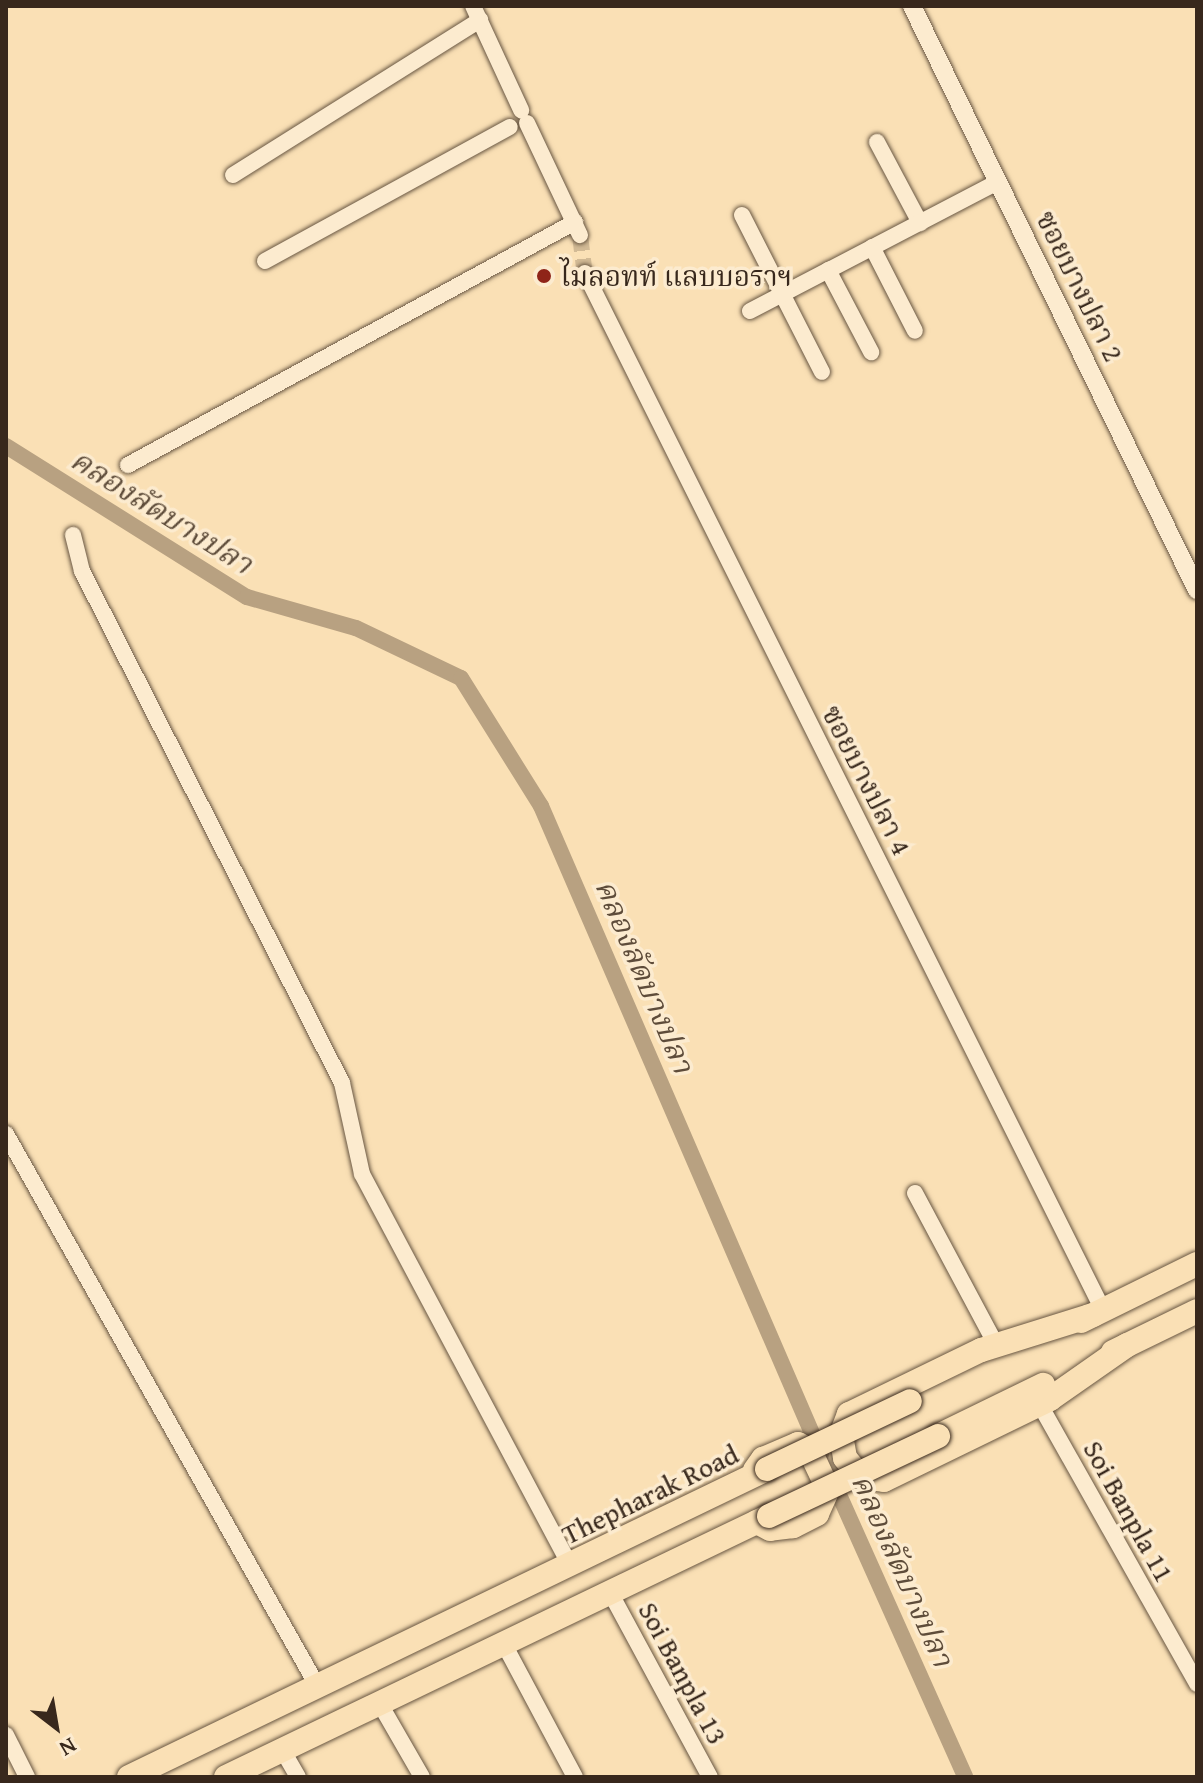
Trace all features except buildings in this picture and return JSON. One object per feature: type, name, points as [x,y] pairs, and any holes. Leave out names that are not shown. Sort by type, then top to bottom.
[{"type":"main road","name":"Thepharak Road","points":[[129,1777],[1197,1264]]},
{"type":"main road","points":[[226,1777],[1197,1311]]},
{"type":"main road","points":[[1098,1312],[996,1345],[849,1414],[841,1435],[852,1468],[871,1483],[884,1480],[1040,1405],[1127,1345]]},
{"type":"main road","points":[[760,1473],[763,1459],[798,1444],[810,1451],[828,1489],[817,1514],[793,1526],[770,1529],[763,1519]]},
{"type":"street","name":"ซอยบางปลา 2","points":[[912,6],[1197,590]]},
{"type":"street","points":[[128,465],[578,229],[519,120],[476,13],[233,175]]},
{"type":"street","points":[[265,261],[519,120]]},
{"type":"street","points":[[877,142],[920,223]]},
{"type":"street","points":[[750,311],[998,182]]},
{"type":"street","points":[[742,215],[822,372]]},
{"type":"street","points":[[872,247],[915,331]]},
{"type":"street","points":[[828,270],[871,352]]},
{"type":"street","name":"ซอยบางปลา 4","points":[[585,273],[1098,1312]]},
{"type":"street","points":[[73,535],[82,571],[342,1083],[362,1174],[571,1567]]},
{"type":"street","points":[[6,1134],[318,1687]]},
{"type":"street","points":[[915,1193],[996,1345]]},
{"type":"street","name":"Soi Banpla 11","points":[[1040,1405],[1197,1684]]},
{"type":"street","name":"Soi Banpla 13","points":[[611,1594],[710,1777]]},
{"type":"street","points":[[504,1644],[575,1777]]},
{"type":"street","points":[[380,1704],[422,1777]]},
{"type":"street","points":[[6,1735],[27,1777]]},
{"type":"street","points":[[283,1751],[298,1777]]},
{"type":"waterway","name":"คลองลัดบางปลา","points":[[6,446],[247,597],[356,628],[461,678],[541,806],[821,1454]]},
{"type":"waterway","name":"คลองลัดบางปลา","points":[[832,1479],[965,1777]]},
{"type":"tunnel","points":[[580,235],[585,273]]},
{"type":"place","name":"ไมลอทท์ แลบบอราฯ","points":[[544,276]]}]
